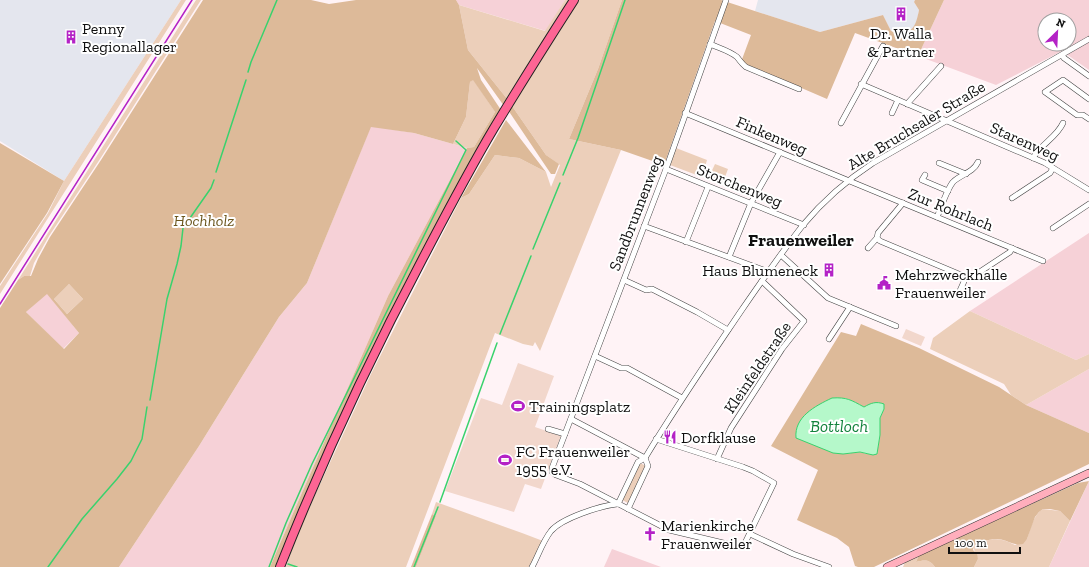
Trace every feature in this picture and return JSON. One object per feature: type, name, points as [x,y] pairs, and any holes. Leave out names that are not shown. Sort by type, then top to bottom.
[{"type":"main road","points":[[280,567],[318,474],[398,305],[494,129],[574,0]]},
{"type":"main road","points":[[887,567],[1089,473]]},
{"type":"street","name":"Sandbrunnenweg","points":[[618,504],[580,484],[552,472],[552,468],[666,169],[726,0]]},
{"type":"street","name":"Alte Bruchsaler Straße","points":[[618,504],[638,462],[645,458],[682,398],[728,330],[804,224],[828,199],[854,175],[873,163],[1089,39]]},
{"type":"street","points":[[710,44],[730,52],[737,57],[741,64],[746,67],[799,89]]},
{"type":"street","points":[[841,122],[883,46]]},
{"type":"street","points":[[1062,55],[1089,76]]},
{"type":"street","points":[[906,104],[941,66]]},
{"type":"street","points":[[1089,98],[1063,80],[1045,92],[1077,115],[1083,115],[1089,119]]},
{"type":"street","name":"Starenweg","points":[[861,84],[1033,158],[1054,168],[1089,190]]},
{"type":"street","points":[[892,113],[898,100]]},
{"type":"street","name":"Finkenweg","points":[[685,113],[848,180]]},
{"type":"street","points":[[1033,158],[1037,152],[1060,130],[1064,123]]},
{"type":"street","points":[[729,257],[751,203],[780,152]]},
{"type":"street","points":[[938,162],[966,174]]},
{"type":"street","points":[[937,217],[950,186],[954,181],[976,168],[978,162]]},
{"type":"street","points":[[1012,198],[1050,173],[1054,168]]},
{"type":"street","name":"Storchenweg","points":[[666,169],[804,224]]},
{"type":"street","points":[[925,175],[922,180],[948,191]]},
{"type":"street","name":"Zur Rohrlach","points":[[848,180],[1043,261]]},
{"type":"street","points":[[686,242],[708,186]]},
{"type":"street","points":[[868,248],[877,238],[878,233],[904,203]]},
{"type":"street","points":[[1053,228],[1089,204]]},
{"type":"street","points":[[644,226],[769,272]]},
{"type":"street","points":[[877,238],[880,241],[966,277],[972,278],[1010,252],[1012,248]]},
{"type":"street","points":[[781,255],[824,295],[896,326]]},
{"type":"street","points":[[958,295],[966,277]]},
{"type":"street","points":[[624,280],[646,290],[652,289],[728,330]]},
{"type":"street","name":"Kleinfeldstraße","points":[[717,459],[731,428],[782,349],[804,321],[762,281]]},
{"type":"street","points":[[829,339],[850,307]]},
{"type":"street","points":[[595,356],[621,368],[627,368],[682,398]]},
{"type":"street","points":[[571,419],[645,458],[648,466],[628,509]]},
{"type":"street","points":[[548,429],[565,434]]},
{"type":"street","points":[[532,567],[550,532],[558,525],[602,506],[618,504],[669,530],[741,547],[744,545],[774,483],[753,471],[656,439]]},
{"type":"street","points":[[750,534],[793,554],[829,567]]},
{"type":"shaded area","points":[[0,0],[181,0],[64,181],[0,141]]},
{"type":"shaded area","points":[[181,0],[186,0],[0,294],[0,286],[48,213],[64,181]]},
{"type":"shaded area","points":[[196,0],[201,0],[49,236],[34,263],[30,276],[24,276],[18,280]]},
{"type":"shaded area","points":[[456,0],[565,0],[546,31],[459,5]]},
{"type":"shaded area","points":[[565,0],[571,0],[508,100],[468,50],[459,5],[545,31]]},
{"type":"shaded area","points":[[579,0],[622,0],[598,69],[569,139],[621,150],[540,351],[535,342],[533,346],[523,344],[495,333],[406,567],[286,567],[297,534],[371,374],[461,198],[469,194],[495,155],[519,158],[546,172],[551,187],[560,165],[546,155],[512,106]]},
{"type":"shaded area","points":[[758,0],[915,0],[914,2],[919,10],[916,25],[908,32],[891,31],[883,15],[820,32],[755,11]]},
{"type":"shaded area","points":[[944,0],[1089,0],[1089,70],[1063,52],[1077,52],[1077,12],[1037,12],[1037,52],[1060,52],[996,85],[918,56]]},
{"type":"shaded area","points":[[473,79],[495,112],[474,147],[467,148],[453,144],[466,117],[470,82]]},
{"type":"shaded area","points":[[371,126],[414,133],[467,148],[388,296],[270,567],[119,567],[199,446],[279,317],[307,283]]},
{"type":"shaded area","points":[[676,148],[707,160],[702,177],[670,165]]},
{"type":"shaded area","points":[[715,164],[728,169],[722,185],[708,179]]},
{"type":"shaded area","points":[[1089,233],[1089,354],[1076,360],[970,311]]},
{"type":"shaded area","points":[[69,284],[83,299],[67,314],[54,299]]},
{"type":"shaded area","points":[[47,293],[79,333],[63,349],[26,312]]},
{"type":"shaded area","points":[[970,311],[1076,360],[1089,354],[1089,369],[1026,405],[1011,395],[1004,384],[930,349],[933,338]]},
{"type":"shaded area","points":[[906,329],[925,337],[921,346],[902,338]]},
{"type":"shaded area","name":"FC Frauenweiler 1955 e.V.","points":[[518,363],[554,376],[535,427],[561,436],[541,489],[525,484],[514,512],[445,491],[481,398],[502,405]]},
{"type":"shaded area","points":[[1089,369],[1089,433],[1026,405]]},
{"type":"shaded area","points":[[640,463],[646,466],[628,503],[622,500]]},
{"type":"shaded area","points":[[1089,481],[1089,567],[1049,567]]},
{"type":"shaded area","points":[[436,502],[543,541],[529,567],[416,567],[436,516],[432,514]]},
{"type":"shaded area","points":[[1043,509],[1060,511],[1070,521],[1049,567],[974,567],[978,559],[974,549],[976,542],[1004,540],[1015,545],[1027,539],[1035,518]]},
{"type":"shaded area","points":[[612,549],[661,567],[604,567]]},
{"type":"shaded area","points":[[919,555],[916,562],[927,561],[935,567],[903,567],[905,562]]},
{"type":"green space","name":"Hochholz","points":[[203,0],[311,0],[329,4],[356,0],[456,0],[459,5],[468,50],[508,100],[504,106],[477,68],[481,80],[501,110],[438,221],[379,334],[325,449],[276,567],[270,567],[388,296],[467,148],[474,147],[495,112],[473,80],[470,82],[466,117],[453,144],[414,133],[371,127],[307,283],[279,317],[199,446],[119,567],[0,567],[0,308],[18,280],[24,276],[31,276],[50,237]],"holes":[[[69,284],[83,299],[67,314],[54,299]],[[47,294],[79,333],[64,349],[26,312]]]},
{"type":"green space","points":[[622,0],[721,0],[820,32],[883,15],[891,31],[904,32],[908,31],[914,26],[918,17],[919,10],[914,2],[915,0],[944,0],[918,56],[855,33],[827,99],[741,62],[751,35],[715,21],[664,165],[621,150],[569,139],[598,69]]},
{"type":"green space","points":[[512,106],[546,155],[559,164],[555,174],[551,174],[508,110]]},
{"type":"green space","points":[[506,120],[546,172],[519,158],[495,155],[469,194],[461,198]]},
{"type":"green space","points":[[0,143],[64,181],[47,213],[0,284]]},
{"type":"green space","points":[[861,324],[919,348],[999,387],[1026,405],[1089,433],[1089,464],[874,567],[855,566],[849,547],[837,538],[797,520],[818,470],[771,446],[841,332],[856,336]],"holes":[[[832,398],[848,399],[864,407],[884,409],[880,418],[880,435],[877,454],[860,452],[843,454]]]},
{"type":"green space","points":[[1089,481],[1070,521],[1060,511],[1043,509],[1035,517],[1027,539],[1023,544],[1013,544],[1005,540],[998,539],[976,542],[973,550],[977,554],[978,559],[974,567],[935,567],[927,561],[916,562],[919,555],[1078,483]]},
{"type":"green space","points":[[432,514],[436,516],[416,567],[411,567]]},
{"type":"water","name":"Bottloch","points":[[832,398],[842,398],[856,402],[864,407],[874,403],[884,404],[884,409],[880,418],[880,435],[877,454],[873,455],[860,452],[843,454],[833,453],[796,438],[798,424],[802,418],[819,405]]},
{"type":"waterway","points":[[248,72],[277,0]]},
{"type":"waterway","points":[[563,175],[578,138],[625,0]]},
{"type":"waterway","points":[[216,172],[246,80]]},
{"type":"waterway","points":[[269,567],[286,523],[312,464],[466,150],[456,141]]},
{"type":"waterway","points":[[150,400],[167,299],[177,264],[183,228],[211,188],[214,180]]},
{"type":"waterway","points":[[533,249],[560,183]]},
{"type":"waterway","points":[[500,334],[531,256]]},
{"type":"waterway","points":[[440,502],[497,343]]},
{"type":"waterway","points":[[48,567],[82,519],[131,461],[142,439],[147,407]]},
{"type":"waterway","points":[[414,567],[438,507]]},
{"type":"waterway","points":[[288,564],[297,567]]},
{"type":"railway","points":[[0,304],[192,0]]},
{"type":"place","name":"Dr. Walla & Partner","points":[[901,14]]},
{"type":"place","name":"Penny Regionallager","points":[[71,37]]},
{"type":"place","name":"Haus Blumeneck","points":[[829,270]]},
{"type":"place","name":"Mehrzweckhalle Frauenweiler","points":[[884,283]]},
{"type":"place","name":"Trainingsplatz","points":[[518,406]]},
{"type":"place","name":"Dorfklause","points":[[670,437]]},
{"type":"place","name":"FC Frauenweiler 1955 e.V.","points":[[505,460]]},
{"type":"place","name":"Marienkirche Frauenweiler","points":[[650,534]]},
{"type":"district","name":"Frauenweiler","points":[[801,240]]}]
